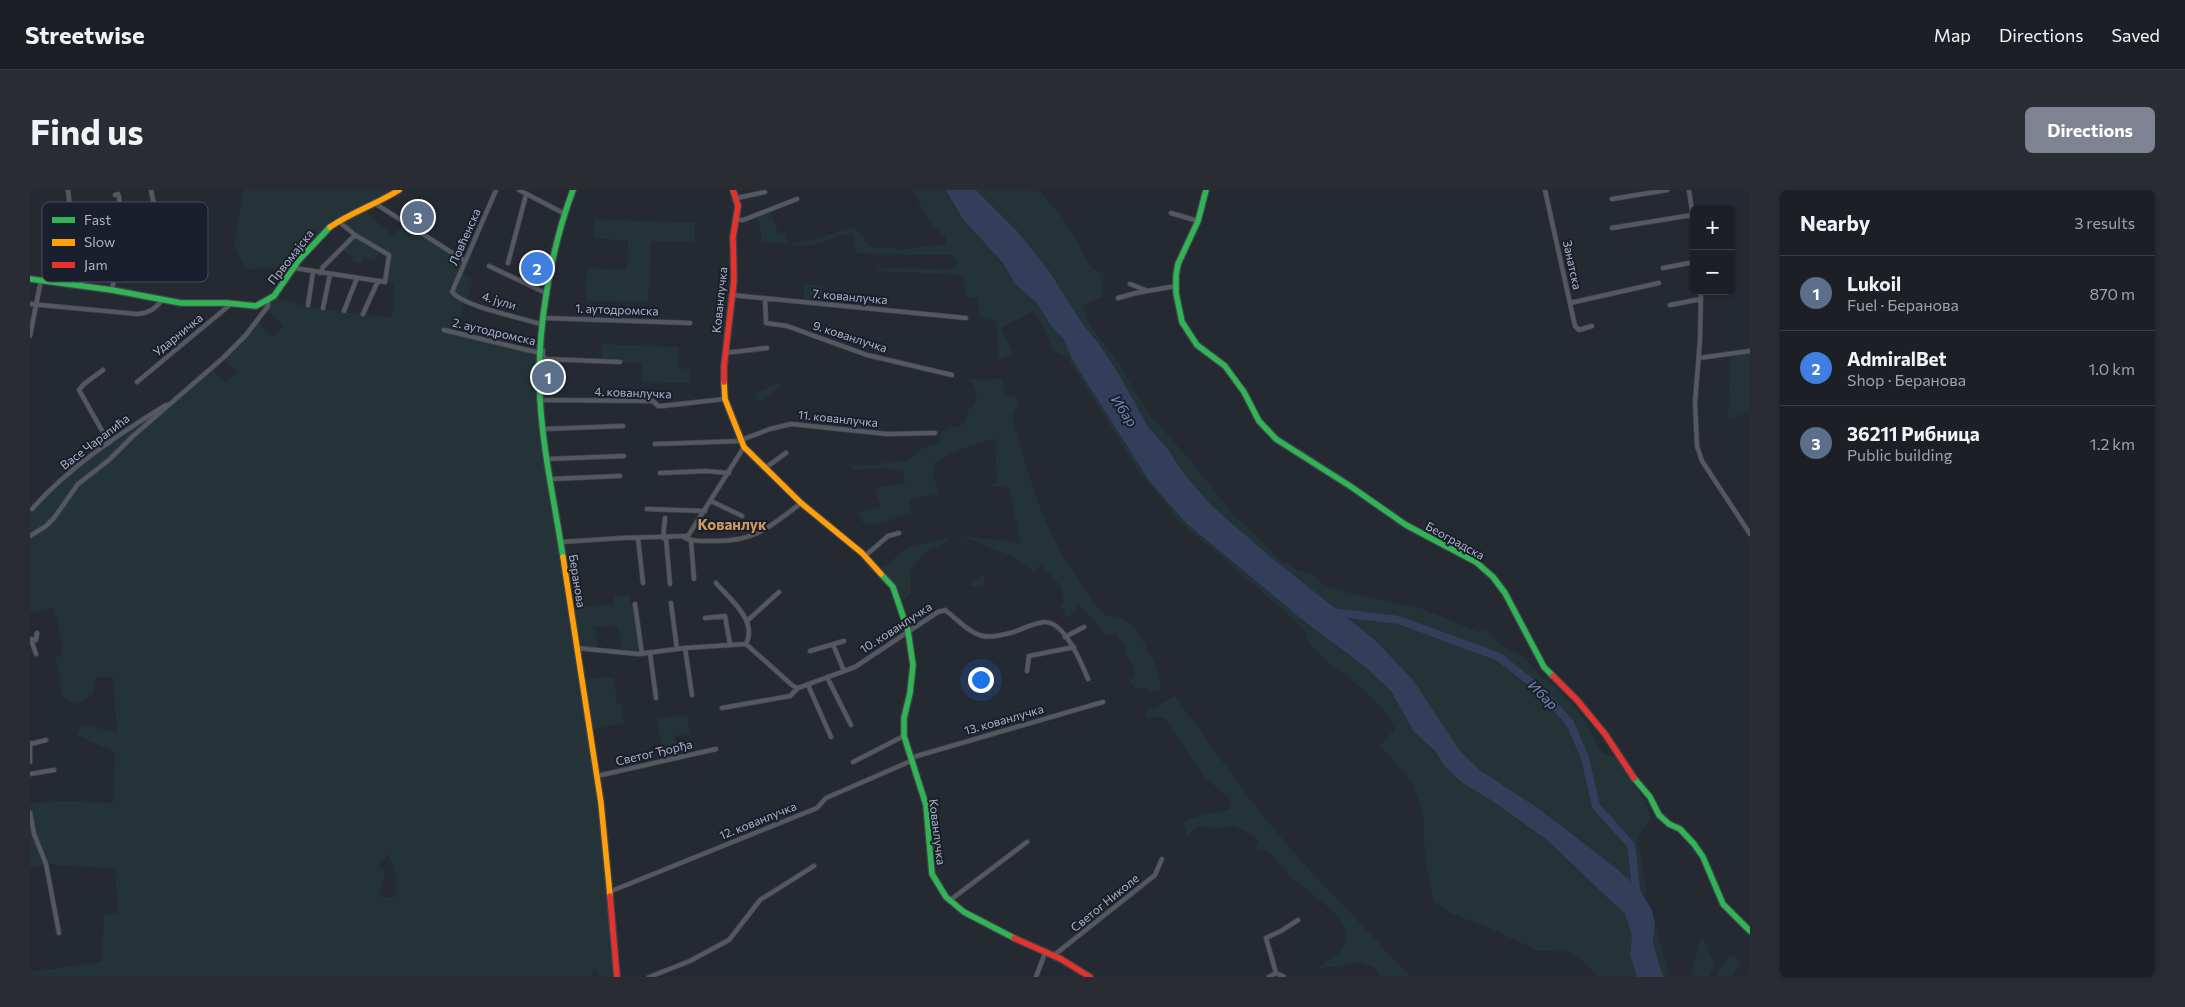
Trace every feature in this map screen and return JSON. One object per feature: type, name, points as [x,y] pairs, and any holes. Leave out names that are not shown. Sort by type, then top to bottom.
[{"type":"street","name":"Ловћенска","points":[[452,292],[496,190]]},
{"type":"street","points":[[519,190],[565,214]]},
{"type":"street","name":"Беранова","points":[[573,190],[565,214],[542,328],[539,400],[597,776],[617,977]]},
{"type":"street","name":"Кованлучка","points":[[733,190],[738,206],[733,237],[734,280],[725,353],[725,399],[742,443],[801,503],[865,556],[893,587],[908,631],[913,665],[910,693],[904,718],[904,736],[926,805],[932,874],[942,893],[949,901],[971,918],[1053,956],[1090,977]]},
{"type":"street","name":"Београдска","points":[[1206,190],[1198,222],[1178,264],[1176,286],[1177,303],[1185,328],[1197,345],[1225,366],[1244,392],[1259,421],[1276,439],[1350,486],[1406,525],[1476,562],[1493,577],[1505,593],[1544,667],[1577,700],[1604,734],[1630,775],[1650,798],[1659,815],[1669,824],[1680,829],[1694,844],[1703,857],[1724,904],[1750,931]]},
{"type":"street","name":"Занатска","points":[[1545,190],[1575,326],[1579,330],[1592,326]]},
{"type":"street","points":[[1612,199],[1667,190]]},
{"type":"street","points":[[1689,190],[1691,205]]},
{"type":"street","name":"Првомајска","points":[[54,282],[112,290],[181,304],[254,306],[268,300],[277,293],[320,235],[338,221],[376,204],[396,191]]},
{"type":"street","points":[[737,198],[765,192]]},
{"type":"street","points":[[115,195],[118,194],[120,202]]},
{"type":"street","points":[[508,263],[526,195]]},
{"type":"street","points":[[736,220],[743,220],[797,199]]},
{"type":"street","points":[[376,204],[465,261]]},
{"type":"street","points":[[1171,213],[1198,222]]},
{"type":"street","points":[[1612,228],[1690,215]]},
{"type":"street","points":[[294,268],[385,282],[389,254],[355,235],[338,221]]},
{"type":"street","points":[[320,273],[323,267],[355,235]]},
{"type":"street","points":[[1663,268],[1690,263]]},
{"type":"street","points":[[489,266],[548,294]]},
{"type":"street","points":[[308,305],[313,272]]},
{"type":"street","points":[[323,308],[330,274]]},
{"type":"street","points":[[344,311],[357,278]]},
{"type":"street","name":"Првомајска","points":[[30,279],[40,280]]},
{"type":"street","points":[[30,336],[40,280]]},
{"type":"street","points":[[363,314],[378,281]]},
{"type":"street","points":[[81,282],[82,286]]},
{"type":"street","points":[[112,290],[113,282]]},
{"type":"street","points":[[1570,303],[1659,283]]},
{"type":"street","points":[[1130,284],[1148,290]]},
{"type":"street","points":[[1118,298],[1148,290],[1176,286]]},
{"type":"street","name":"4. јули","points":[[452,292],[458,297],[476,305],[542,328]]},
{"type":"street","name":"7. кованлучка","points":[[732,295],[966,318]]},
{"type":"street","points":[[1701,295],[1695,403],[1699,454],[1750,534]]},
{"type":"street","name":"9. кованлучка","points":[[765,298],[766,323],[788,326],[867,355],[952,375]]},
{"type":"street","points":[[1670,305],[1701,299]]},
{"type":"street","points":[[30,304],[137,314],[147,313],[162,300]]},
{"type":"street","points":[[175,399],[246,335],[268,306],[268,300]]},
{"type":"street","name":"Ударничка","points":[[136,382],[231,304]]},
{"type":"street","name":"1. аутодромска","points":[[544,318],[690,323]]},
{"type":"street","points":[[542,328],[543,357],[547,359],[620,362]]},
{"type":"street","name":"2. аутодромска","points":[[444,330],[540,353]]},
{"type":"street","points":[[725,353],[767,348]]},
{"type":"street","points":[[1699,358],[1750,350]]},
{"type":"street","points":[[103,370],[81,386],[79,390],[109,443]]},
{"type":"street","name":"Васе Чарапића","points":[[32,508],[50,489],[109,443],[139,421],[175,399]]},
{"type":"street","name":"Васе Чарапића","points":[[30,536],[46,526],[78,484],[109,460],[175,399]]},
{"type":"street","name":"4. кованлучка","points":[[539,400],[653,401],[658,406],[662,406],[725,399]]},
{"type":"street","name":"11. кованлучка","points":[[655,444],[742,443],[770,429],[791,424],[887,434],[936,433]]},
{"type":"street","points":[[543,429],[623,426]]},
{"type":"street","points":[[685,538],[692,534],[728,473],[742,443]]},
{"type":"street","points":[[766,468],[786,453]]},
{"type":"street","points":[[548,459],[624,456]]},
{"type":"street","points":[[660,474],[706,471],[728,473]]},
{"type":"street","points":[[551,479],[620,476]]},
{"type":"street","points":[[711,501],[742,516]]},
{"type":"street","points":[[561,542],[638,538],[742,540],[763,530],[801,503]]},
{"type":"street","points":[[647,509],[705,510]]},
{"type":"street","points":[[665,518],[664,538],[670,584]]},
{"type":"street","points":[[865,556],[888,536],[899,533]]},
{"type":"street","points":[[638,538],[643,583]]},
{"type":"street","points":[[691,540],[694,579]]},
{"type":"street","points":[[716,583],[747,621],[751,634],[746,644]]},
{"type":"street","points":[[747,621],[779,592]]},
{"type":"street","points":[[671,603],[678,649]]},
{"type":"street","points":[[634,604],[642,654]]},
{"type":"street","name":"10. кованлучка","points":[[722,708],[790,696],[798,688],[860,664],[942,610],[945,610],[969,629],[982,636],[993,637],[1013,633],[1046,622],[1053,624],[1074,647],[1088,679]]},
{"type":"street","points":[[705,618],[725,616],[730,644]]},
{"type":"street","points":[[1065,637],[1084,627]]},
{"type":"street","points":[[30,639],[36,640],[38,634]]},
{"type":"street","points":[[30,639],[36,654]]},
{"type":"street","name":"10. кованлучка","points":[[810,651],[844,641]]},
{"type":"street","points":[[578,648],[642,654],[685,648],[746,644],[793,686],[798,688]]},
{"type":"street","points":[[832,644],[844,671]]},
{"type":"street","points":[[1026,671],[1029,656],[1074,647]]},
{"type":"street","points":[[685,648],[692,695]]},
{"type":"street","points":[[650,653],[656,698]]},
{"type":"street","points":[[827,677],[851,725]]},
{"type":"street","points":[[808,685],[831,737]]},
{"type":"street","name":"13. кованлучка","points":[[911,760],[1103,702]]},
{"type":"street","points":[[853,762],[904,736]]},
{"type":"street","points":[[30,762],[30,743],[46,740]]},
{"type":"street","name":"Светог Ђорђа","points":[[597,776],[716,749]]},
{"type":"street","name":"12. кованлучка","points":[[609,892],[817,808],[826,798],[911,760]]},
{"type":"street","points":[[30,774],[54,770]]},
{"type":"street","points":[[30,813],[34,834],[46,864],[59,933]]},
{"type":"street","points":[[949,901],[1028,842]]},
{"type":"street","name":"Светог Николе","points":[[1053,956],[1155,875],[1162,860]]},
{"type":"street","points":[[649,977],[690,961],[729,940],[760,900],[814,866]]},
{"type":"street","points":[[1284,977],[1276,973],[1266,938],[1298,920]]},
{"type":"street","points":[[1036,977],[1045,953]]},
{"type":"street","points":[[1269,977],[1276,973]]},
{"type":"shaded area","points":[[243,190],[394,190],[364,210],[393,236],[405,223],[465,261],[460,272],[473,280],[455,333],[540,353],[538,383],[570,600],[585,599],[587,607],[614,604],[614,596],[630,596],[631,604],[635,604],[642,654],[622,653],[618,626],[595,627],[598,650],[578,648],[582,679],[614,677],[617,704],[622,704],[624,723],[590,729],[617,977],[599,977],[597,970],[592,972],[594,977],[30,977],[30,972],[102,962],[104,915],[118,913],[115,869],[46,864],[33,828],[30,805],[33,803],[68,801],[113,803],[115,755],[112,751],[77,735],[82,725],[117,732],[113,677],[96,677],[94,691],[91,696],[83,701],[74,702],[66,699],[61,690],[60,675],[55,657],[60,656],[63,648],[54,607],[30,614],[30,510],[50,489],[109,443],[175,399],[211,368],[226,383],[237,372],[223,358],[257,321],[272,337],[284,326],[266,309],[268,300],[274,296],[313,307],[348,313],[392,317],[394,284],[385,282],[390,257],[380,249],[376,261],[364,258],[361,263],[355,263],[342,248],[355,235],[338,221],[291,272],[274,269],[245,269],[234,245]],"holes":[[[388,854],[396,880],[395,897],[379,897],[385,873],[383,868],[377,867]]]},
{"type":"shaded area","points":[[912,190],[946,190],[962,218],[1003,263],[1015,284],[1037,303],[1049,323],[1064,340],[1072,359],[1095,394],[1187,524],[1309,625],[1363,665],[1391,691],[1414,732],[1436,752],[1445,767],[1460,782],[1494,802],[1547,840],[1625,914],[1632,935],[1630,955],[1637,977],[1596,977],[1585,962],[1565,950],[1538,951],[1490,928],[1450,913],[1434,902],[1425,859],[1423,812],[1412,783],[1380,745],[1395,729],[1385,712],[1360,686],[1328,663],[1310,645],[1305,631],[1289,616],[1285,609],[1283,610],[1180,522],[1141,475],[1067,357],[1053,350],[1042,324],[1033,311],[1001,328],[1013,353],[999,360],[996,321],[979,317],[978,298],[966,297],[963,275],[878,271],[877,268],[952,269],[957,263],[952,255],[856,253],[854,237],[851,233],[809,246],[792,245],[791,243],[816,239],[851,228],[856,229],[871,246],[877,248],[895,248],[898,250],[946,244],[946,238],[929,221]]},
{"type":"shaded area","points":[[976,190],[1038,190],[1063,218],[1092,268],[1104,274],[1103,296],[1083,306],[1088,322],[1118,363],[1149,414],[1191,461],[1230,511],[1276,556],[1294,569],[1314,575],[1319,582],[1330,587],[1423,609],[1478,632],[1487,630],[1495,637],[1498,644],[1524,657],[1544,680],[1556,687],[1587,722],[1601,752],[1616,758],[1645,801],[1651,816],[1647,826],[1637,836],[1647,895],[1643,894],[1617,869],[1481,771],[1460,751],[1413,680],[1375,640],[1267,554],[1211,505],[1181,470],[1168,449],[1148,427],[1099,344],[1018,232]]},
{"type":"shaded area","points":[[769,210],[779,234],[785,232],[787,243],[761,242],[761,232],[756,215]]},
{"type":"shaded area","points":[[594,219],[695,223],[695,242],[651,241],[648,302],[587,301],[585,282],[589,268],[627,270],[628,241],[594,238]]},
{"type":"shaded area","points":[[804,284],[822,286],[821,304],[804,302]]},
{"type":"shaded area","points":[[602,344],[679,347],[678,368],[689,369],[689,383],[642,382],[642,363],[601,362]]},
{"type":"shaded area","points":[[1750,351],[1750,412],[1728,420],[1730,354]]},
{"type":"shaded area","points":[[1002,378],[1005,392],[1008,396],[1014,396],[1018,403],[1012,415],[1035,492],[1053,537],[1074,573],[1102,612],[1111,617],[1126,620],[1134,628],[1156,666],[1161,684],[1160,690],[1153,691],[1142,687],[1138,690],[1129,680],[1134,677],[1135,670],[1131,661],[1124,653],[1126,648],[1115,633],[1105,636],[1096,622],[1079,605],[1071,616],[1067,618],[1061,606],[1064,603],[1062,590],[1041,565],[1034,571],[1009,555],[961,536],[1008,541],[1021,545],[1009,486],[992,486],[997,482],[995,438],[956,451],[933,464],[935,473],[932,473],[939,493],[909,500],[913,513],[873,525],[863,523],[857,513],[881,506],[875,488],[905,483],[903,471],[878,468],[857,470],[851,467],[853,465],[878,465],[887,462],[904,461],[921,449],[938,443],[941,434],[946,428],[951,424],[956,428],[965,422],[967,411],[975,405],[977,391],[973,384],[968,381],[970,379],[983,381]]},
{"type":"shaded area","points":[[779,383],[781,387],[757,402],[754,394]]},
{"type":"shaded area","points":[[948,538],[948,541],[930,550],[916,563],[911,575],[910,595],[899,603],[893,587],[878,570],[910,547]]},
{"type":"shaded area","points":[[985,574],[984,586],[971,586],[971,583]]},
{"type":"shaded area","points":[[1175,696],[1255,806],[1300,860],[1411,977],[1381,977],[1375,968],[1361,962],[1316,969],[1338,953],[1345,944],[1345,929],[1333,912],[1291,877],[1269,853],[1256,849],[1254,846],[1258,842],[1256,837],[1234,826],[1213,829],[1205,826],[1196,828],[1188,836],[1183,825],[1185,821],[1204,814],[1228,810],[1231,806],[1230,799],[1204,777],[1164,718],[1146,719],[1146,712]]},
{"type":"shaded area","points":[[687,715],[690,733],[675,736],[680,757],[664,761],[657,719]]},
{"type":"shaded area","points":[[30,833],[44,866],[30,867]]},
{"type":"shaded area","points":[[1655,924],[1670,977],[1663,977],[1656,958],[1654,944]]},
{"type":"shaded area","points":[[1702,936],[1715,964],[1709,977],[1690,977]]},
{"type":"shaded area","points":[[1730,955],[1735,956],[1741,966],[1734,973],[1733,977],[1716,977]]},
{"type":"water","points":[[946,190],[976,190],[1018,232],[1049,271],[1082,323],[1099,344],[1118,373],[1148,427],[1168,449],[1181,470],[1211,505],[1267,554],[1375,640],[1413,680],[1460,751],[1481,771],[1539,809],[1617,869],[1640,890],[1652,910],[1655,924],[1653,943],[1663,977],[1637,977],[1630,955],[1632,935],[1625,914],[1547,840],[1494,802],[1461,782],[1445,767],[1436,752],[1414,732],[1391,691],[1363,665],[1309,625],[1187,524],[1150,482],[1072,359],[1064,340],[1049,323],[1037,303],[1015,284],[1003,263],[962,218]]},
{"type":"waterway","name":"Ибар","points":[[1333,612],[1399,620],[1499,657],[1538,688],[1570,723],[1585,758],[1596,806],[1631,845],[1637,896]]},
{"type":"traffic: fast","points":[[563,557],[544,439],[539,374],[546,293],[558,239],[573,190]]},
{"type":"traffic: fast","points":[[1206,190],[1198,221],[1178,264],[1176,275],[1176,293],[1182,322],[1197,345],[1225,366],[1244,392],[1259,421],[1276,439],[1350,486],[1406,525],[1476,562],[1493,577],[1505,593],[1544,667],[1553,676]]},
{"type":"traffic: fast","points":[[52,282],[112,290],[181,303],[227,303],[256,306],[274,296],[299,260],[330,227]]},
{"type":"traffic: fast","points":[[30,279],[42,281]]},
{"type":"traffic: fast","points":[[881,574],[893,587],[908,631],[913,665],[910,693],[904,718],[904,736],[926,805],[932,874],[946,897],[964,912],[1014,938]]},
{"type":"traffic: fast","points":[[1634,778],[1650,797],[1659,815],[1669,824],[1680,829],[1694,844],[1703,857],[1723,904],[1750,931]]},
{"type":"traffic: slow","points":[[330,227],[399,190]]},
{"type":"traffic: slow","points":[[724,382],[725,399],[744,447],[801,503],[862,553],[881,574]]},
{"type":"traffic: slow","points":[[563,557],[601,803],[610,896]]},
{"type":"traffic: jam","points":[[724,382],[724,366],[734,280],[733,237],[738,206],[733,190]]},
{"type":"traffic: jam","points":[[1553,676],[1577,700],[1605,734],[1634,778]]},
{"type":"traffic: jam","points":[[610,896],[617,977]]},
{"type":"traffic: jam","points":[[1014,938],[1061,959],[1090,977]]},
{"type":"place","name":"36211 Рибница","points":[[418,217]]},
{"type":"place","name":"AdmiralBet","points":[[537,268]]},
{"type":"place","name":"Lukoil","points":[[548,377]]},
{"type":"district","name":"Кованлук","points":[[732,525]]}]
